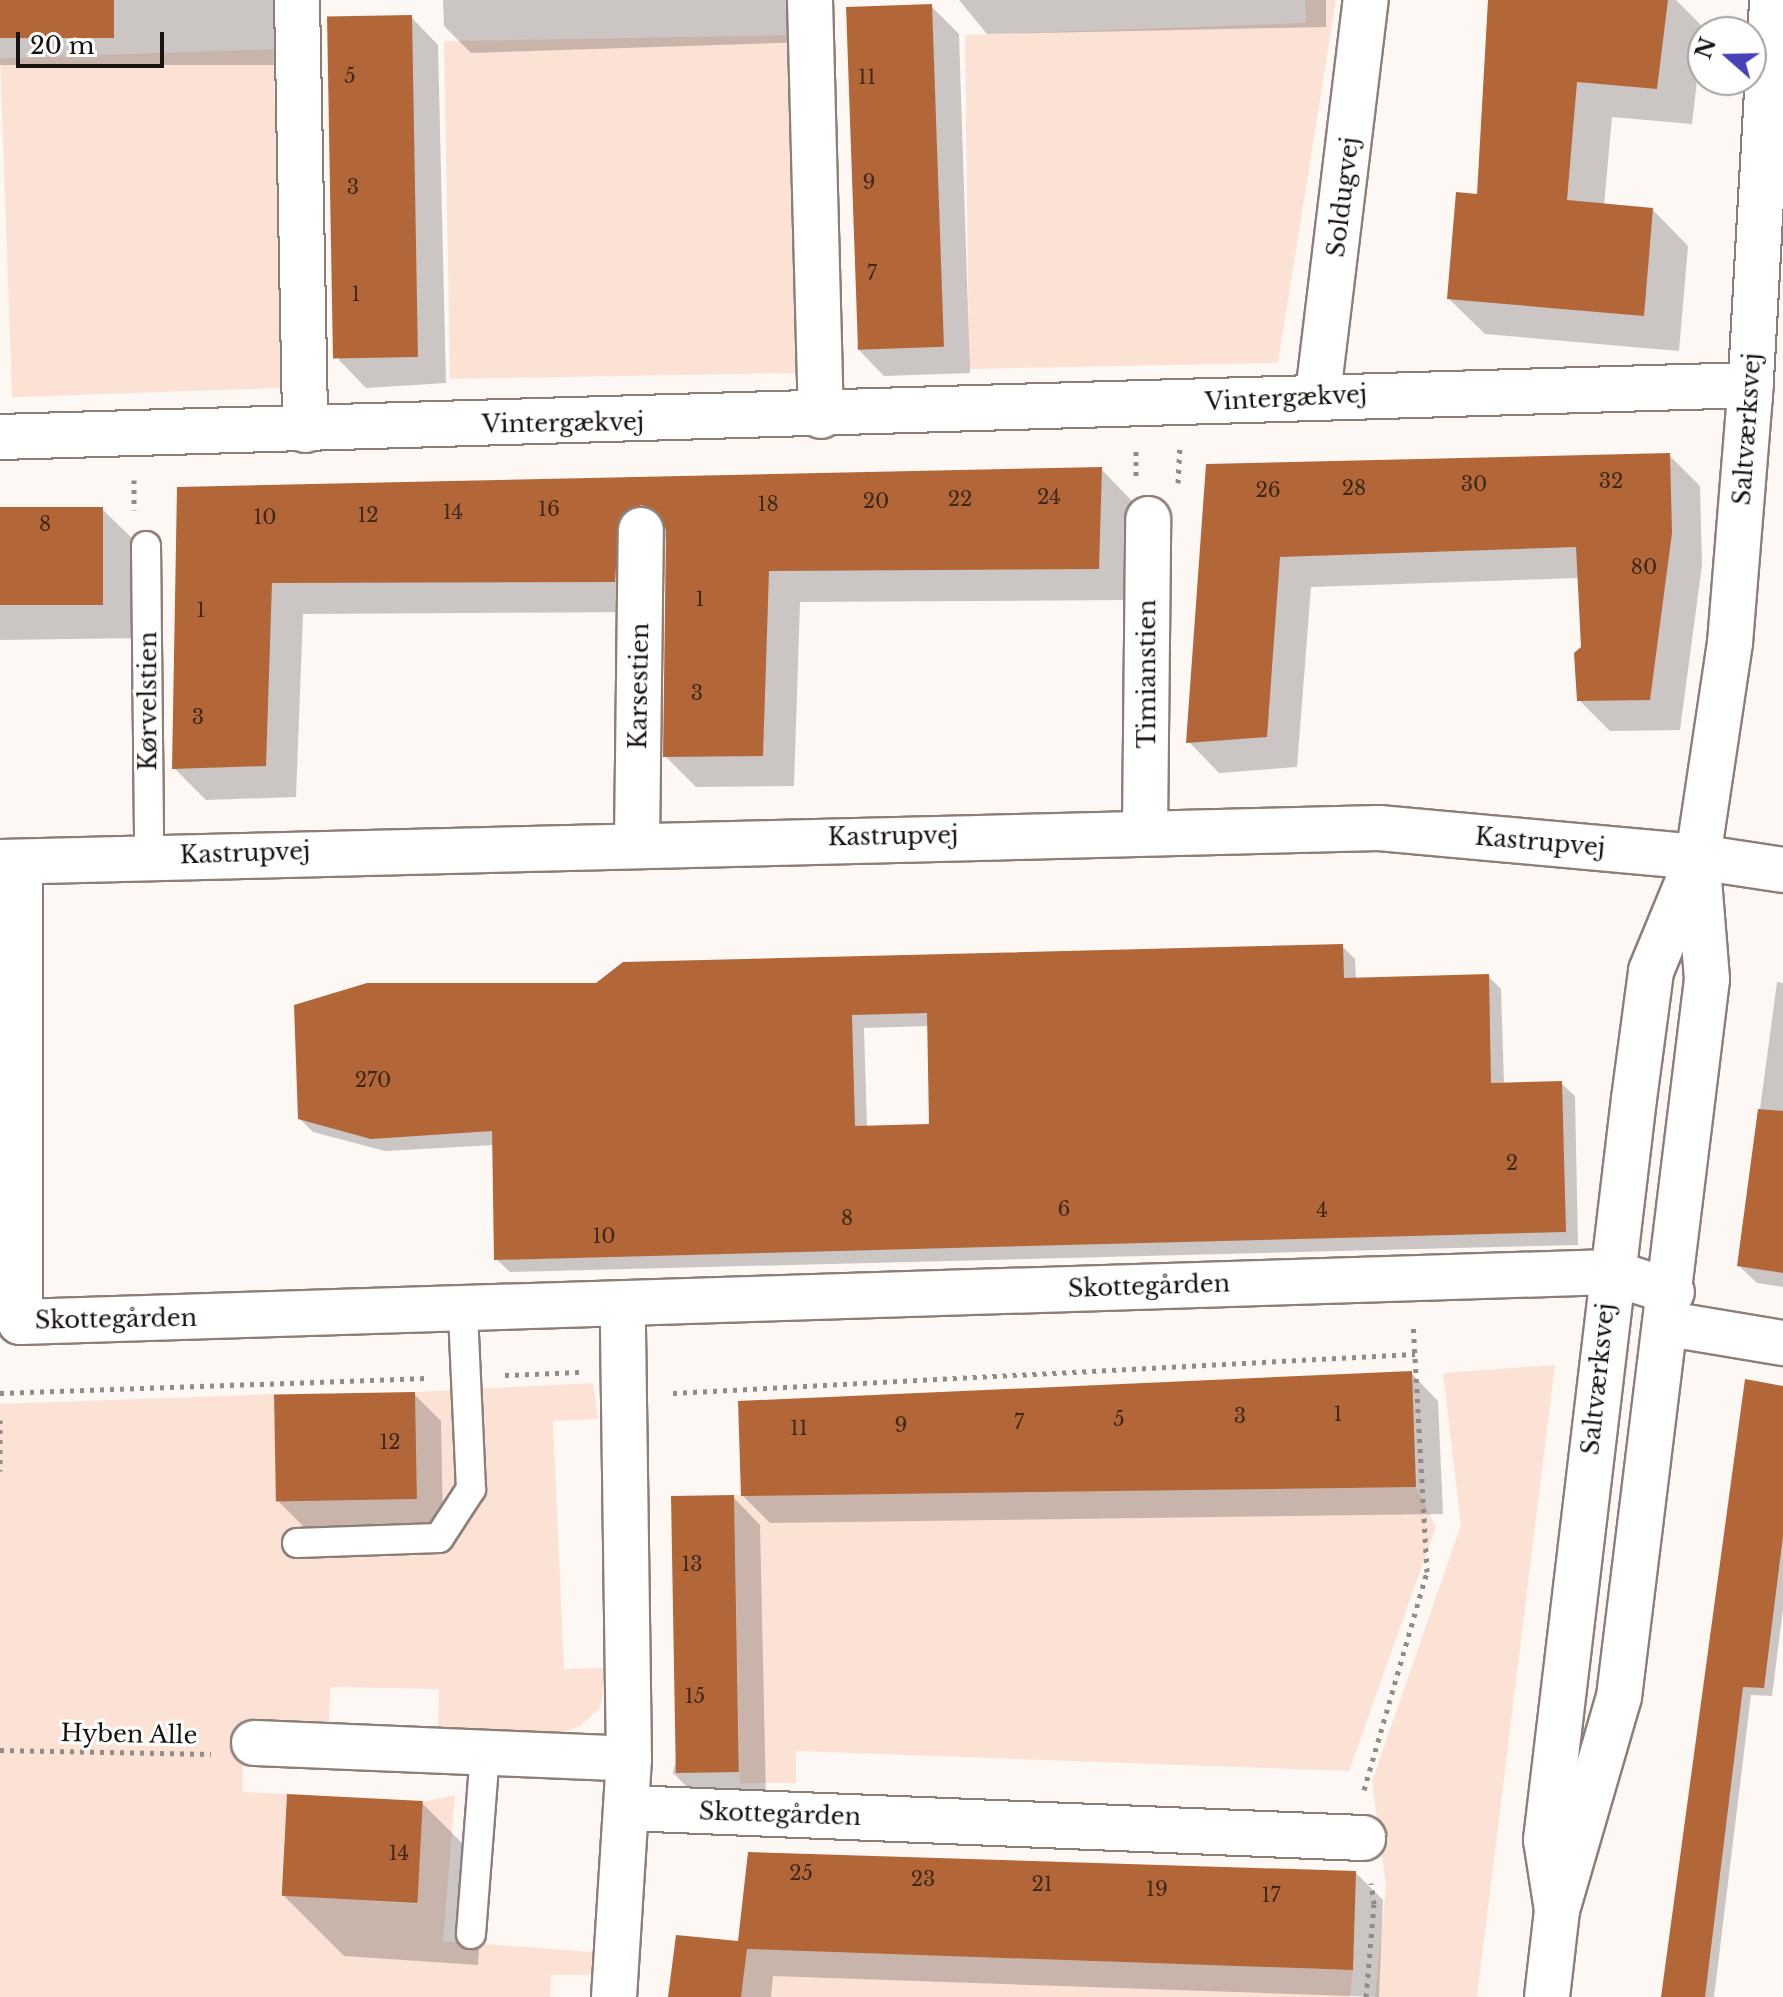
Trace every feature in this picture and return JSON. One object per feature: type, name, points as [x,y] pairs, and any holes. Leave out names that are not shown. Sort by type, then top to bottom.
[{"type":"street","points":[[297,0],[305,430]]},
{"type":"street","points":[[810,0],[821,416]]},
{"type":"street","name":"Soldugvej","points":[[1318,394],[1366,0]]},
{"type":"street","name":"Saltværksvej","points":[[1547,1997],[1557,1910],[1619,1697],[1671,1308],[1707,979],[1698,857],[1730,643],[1751,385],[1772,0]]},
{"type":"street","name":"Vintergækvej","points":[[0,437],[821,416],[1183,404],[1318,394],[1751,385]]},
{"type":"street","name":"Timianstien","points":[[1145,830],[1148,519]]},
{"type":"street","name":"Karsestien","points":[[637,843],[641,530]]},
{"type":"street","name":"Kastrupvej","points":[[10,862],[1145,830],[1379,828],[1698,857],[1783,870]]},
{"type":"street","name":"Saltværksvej","points":[[1557,1910],[1546,1840],[1610,1272],[1651,971],[1698,857]]},
{"type":"street","name":"Skottegården","points":[[10,862],[9,1000],[20,1322],[1610,1272],[1671,1308],[1783,1343]]},
{"type":"street","points":[[614,1997],[629,1759],[623,1305]]},
{"type":"street","points":[[254,1743],[629,1759]]},
{"type":"street","name":"Skottegården","points":[[628,1808],[1363,1838]]},
{"type":"lane","name":"Kørvelstien","points":[[146,546],[149,856]]},
{"type":"lane","points":[[297,1543],[439,1538],[471,1489],[463,1310]]},
{"type":"lane","points":[[471,1934],[485,1753]]},
{"type":"path","points":[[1136,405],[1135,505],[1148,519],[1175,518],[1183,404]]},
{"type":"path","points":[[134,434],[134,533],[146,546]]},
{"type":"path","points":[[1366,1997],[1374,1904],[1363,1838],[1364,1776],[1427,1572],[1410,1277]]},
{"type":"path","points":[[0,1393],[466,1376],[624,1383],[1415,1354]]},
{"type":"path","points":[[0,1420],[0,1471]]},
{"type":"path","name":"Hyben Alle","points":[[0,1750],[241,1754],[254,1743]]},
{"type":"shaded area","points":[[1305,0],[1336,0],[1278,363],[969,369],[965,35],[1306,23]]},
{"type":"shaded area","points":[[793,35],[799,373],[450,379],[444,41]]},
{"type":"shaded area","points":[[273,49],[285,388],[12,397],[0,59]]},
{"type":"shaded area","points":[[1555,1365],[1477,1997],[1375,1997],[1386,1886],[1372,1781],[1461,1525],[1443,1373]]},
{"type":"shaded area","points":[[593,1383],[598,1419],[553,1421],[564,1669],[608,1668],[600,1708],[580,1726],[561,1734],[438,1731],[439,1689],[330,1687],[329,1729],[242,1728],[243,1792],[287,1794],[281,1895],[417,1904],[423,1802],[455,1795],[443,1941],[593,1952],[590,1975],[551,1975],[550,1997],[0,1997],[0,1404],[274,1394],[276,1502],[416,1499],[415,1392]]},
{"type":"shaded area","points":[[1416,1487],[1436,1527],[1349,1771],[796,1751],[796,1783],[740,1783],[734,1495]]},
{"type":"shaded area","points":[[747,1949],[1353,1970],[1350,1997],[741,1997]]},
{"type":"building","points":[[0,0],[114,0],[114,38],[0,38]]},
{"type":"building","points":[[1488,0],[1668,0],[1657,89],[1577,82],[1567,200],[1653,208],[1644,316],[1447,299],[1456,192],[1477,194]]},
{"type":"building","points":[[932,4],[944,347],[858,350],[846,7]]},
{"type":"building","points":[[412,15],[418,357],[333,358],[327,16]]},
{"type":"building","points":[[1670,453],[1672,533],[1650,700],[1577,701],[1574,653],[1581,647],[1576,547],[1280,557],[1267,737],[1186,743],[1206,464]]},
{"type":"building","points":[[1102,467],[1099,569],[769,571],[763,756],[663,757],[666,530],[654,509],[641,505],[619,518],[615,582],[272,583],[266,766],[172,769],[177,487]]},
{"type":"building","points":[[0,507],[103,507],[103,605],[0,605]]},
{"type":"building","points":[[1343,944],[1344,978],[1489,974],[1491,1083],[1562,1081],[1566,1232],[494,1260],[492,1131],[371,1139],[298,1119],[294,1005],[367,983],[596,983],[623,962]],"holes":[[[927,1013],[929,1124],[855,1126],[852,1015]]]},
{"type":"building","points":[[1758,1109],[1783,1111],[1783,1273],[1737,1266]]},
{"type":"building","points":[[1412,1371],[1416,1487],[741,1496],[738,1401]]},
{"type":"building","points":[[1745,1379],[1783,1386],[1783,1536],[1764,1688],[1743,1687],[1705,1997],[1661,1997]]},
{"type":"building","points":[[415,1392],[417,1499],[276,1501],[274,1394]]},
{"type":"building","points":[[734,1495],[739,1772],[676,1773],[671,1496]]},
{"type":"building","points":[[287,1794],[423,1801],[417,1903],[282,1896]]},
{"type":"building","points":[[748,1852],[1356,1871],[1353,1970],[747,1949],[741,1997],[668,1997],[676,1935],[738,1941]]}]
